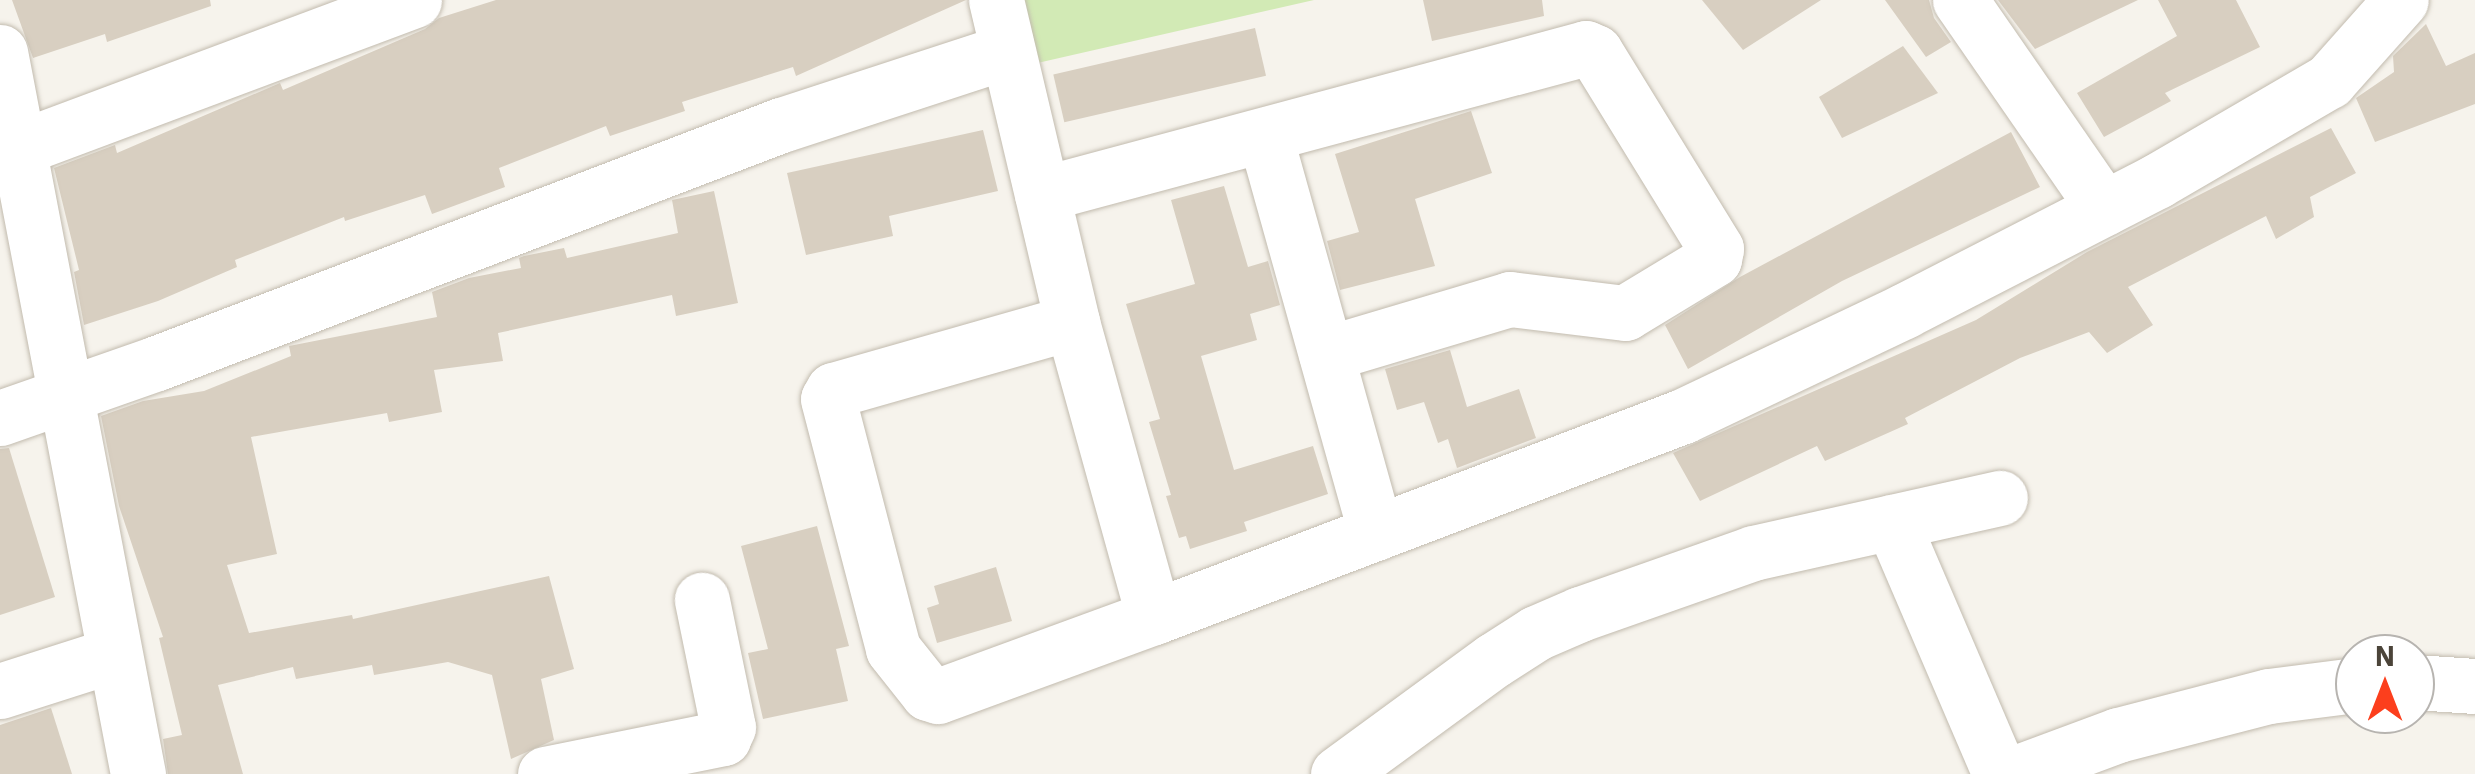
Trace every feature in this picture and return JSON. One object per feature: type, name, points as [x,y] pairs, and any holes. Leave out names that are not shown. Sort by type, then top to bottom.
[{"type":"street","points":[[9,152],[414,0]]},
{"type":"street","points":[[1960,0],[2104,208]]},
{"type":"street","points":[[1072,322],[833,390],[828,399],[894,650],[928,694],[938,696],[1154,617],[1683,416],[1904,311],[2104,208],[2329,81],[2401,0]]},
{"type":"street","points":[[0,418],[64,398],[781,125],[1001,25],[1072,322],[1154,617]]},
{"type":"street","points":[[1042,194],[1586,48],[1595,52],[1716,249],[1714,259],[1625,312],[1510,299],[1326,354]]},
{"type":"street","points":[[0,52],[9,152],[64,398],[138,774]]},
{"type":"street","points":[[1265,136],[1376,533]]},
{"type":"street","points":[[1338,774],[1536,633],[1718,564],[2000,498]]},
{"type":"street","points":[[1892,522],[2000,774]]},
{"type":"street","points":[[546,774],[723,738],[728,727],[702,600]]},
{"type":"street","points":[[0,691],[113,655]]},
{"type":"street","points":[[2435,683],[2475,686]]},
{"type":"street","points":[[2014,774],[2156,725],[2269,696],[2335,688]]},
{"type":"green space","points":[[1019,0],[1314,0],[1033,64]]},
{"type":"building","points":[[12,0],[210,0],[211,6],[107,42],[105,34],[33,58]]},
{"type":"building","points":[[496,0],[966,0],[796,76],[793,67],[682,102],[685,111],[610,136],[606,126],[499,168],[505,187],[432,214],[425,195],[345,221],[344,217],[235,260],[237,267],[158,301],[84,325],[74,272],[79,270],[54,168],[115,145],[117,153],[280,83],[283,90],[425,29],[439,18]]},
{"type":"building","points":[[1423,0],[1542,0],[1544,16],[1432,41]]},
{"type":"building","points":[[1702,0],[1821,0],[1743,50]]},
{"type":"building","points":[[1885,0],[1929,0],[1934,18],[1951,42],[1926,57]]},
{"type":"building","points":[[1998,0],[2138,0],[2035,49]]},
{"type":"building","points":[[2158,0],[2236,0],[2260,47],[2165,93],[2171,101],[2104,137],[2077,93],[2177,36]]},
{"type":"building","points":[[2426,24],[2446,66],[2475,53],[2475,104],[2375,142],[2356,98],[2394,72],[2393,56]]},
{"type":"building","points":[[1255,28],[1266,76],[1064,122],[1053,75]]},
{"type":"building","points":[[1903,46],[1938,93],[1842,138],[1819,97]]},
{"type":"building","points":[[1471,111],[1492,173],[1415,199],[1435,266],[1340,290],[1327,241],[1359,232],[1335,154]]},
{"type":"building","points":[[2331,128],[2356,173],[2310,197],[2314,217],[2276,239],[2266,216],[2128,287],[2153,325],[2107,353],[2089,332],[2020,358],[1905,418],[1908,424],[1825,461],[1817,446],[1700,501],[1673,453],[1976,320],[2087,252]]},
{"type":"building","points":[[983,130],[998,191],[889,216],[893,236],[806,255],[787,173]]},
{"type":"building","points":[[2011,132],[2040,187],[1842,281],[1688,369],[1665,325],[1740,277]]},
{"type":"building","points":[[1224,186],[1248,267],[1268,261],[1280,305],[1250,314],[1257,340],[1201,356],[1234,470],[1313,446],[1328,494],[1244,522],[1247,531],[1190,549],[1186,536],[1179,538],[1166,496],[1171,495],[1149,422],[1160,419],[1126,304],[1195,284],[1171,200]]},
{"type":"building","points":[[714,191],[738,303],[676,316],[672,295],[498,333],[503,361],[434,370],[442,412],[389,422],[387,413],[251,437],[277,554],[227,565],[249,633],[352,615],[353,619],[549,576],[574,669],[541,679],[554,740],[511,759],[492,675],[448,662],[374,675],[372,665],[296,679],[293,667],[218,685],[243,774],[168,774],[163,739],[182,735],[159,638],[163,637],[119,506],[101,416],[143,401],[204,391],[291,356],[289,346],[437,317],[432,292],[469,278],[521,268],[519,258],[524,256],[564,248],[567,258],[678,233],[672,200]]},
{"type":"building","points":[[1450,350],[1467,407],[1519,389],[1536,438],[1457,468],[1448,439],[1438,443],[1424,402],[1397,410],[1385,369]]},
{"type":"building","points":[[9,448],[55,597],[0,615],[0,449]]},
{"type":"building","points":[[817,526],[849,646],[836,649],[848,701],[763,719],[748,653],[768,649],[741,546]]},
{"type":"building","points":[[996,567],[1012,621],[937,643],[927,608],[939,604],[934,586]]},
{"type":"building","points":[[51,708],[72,774],[0,774],[0,725]]}]
